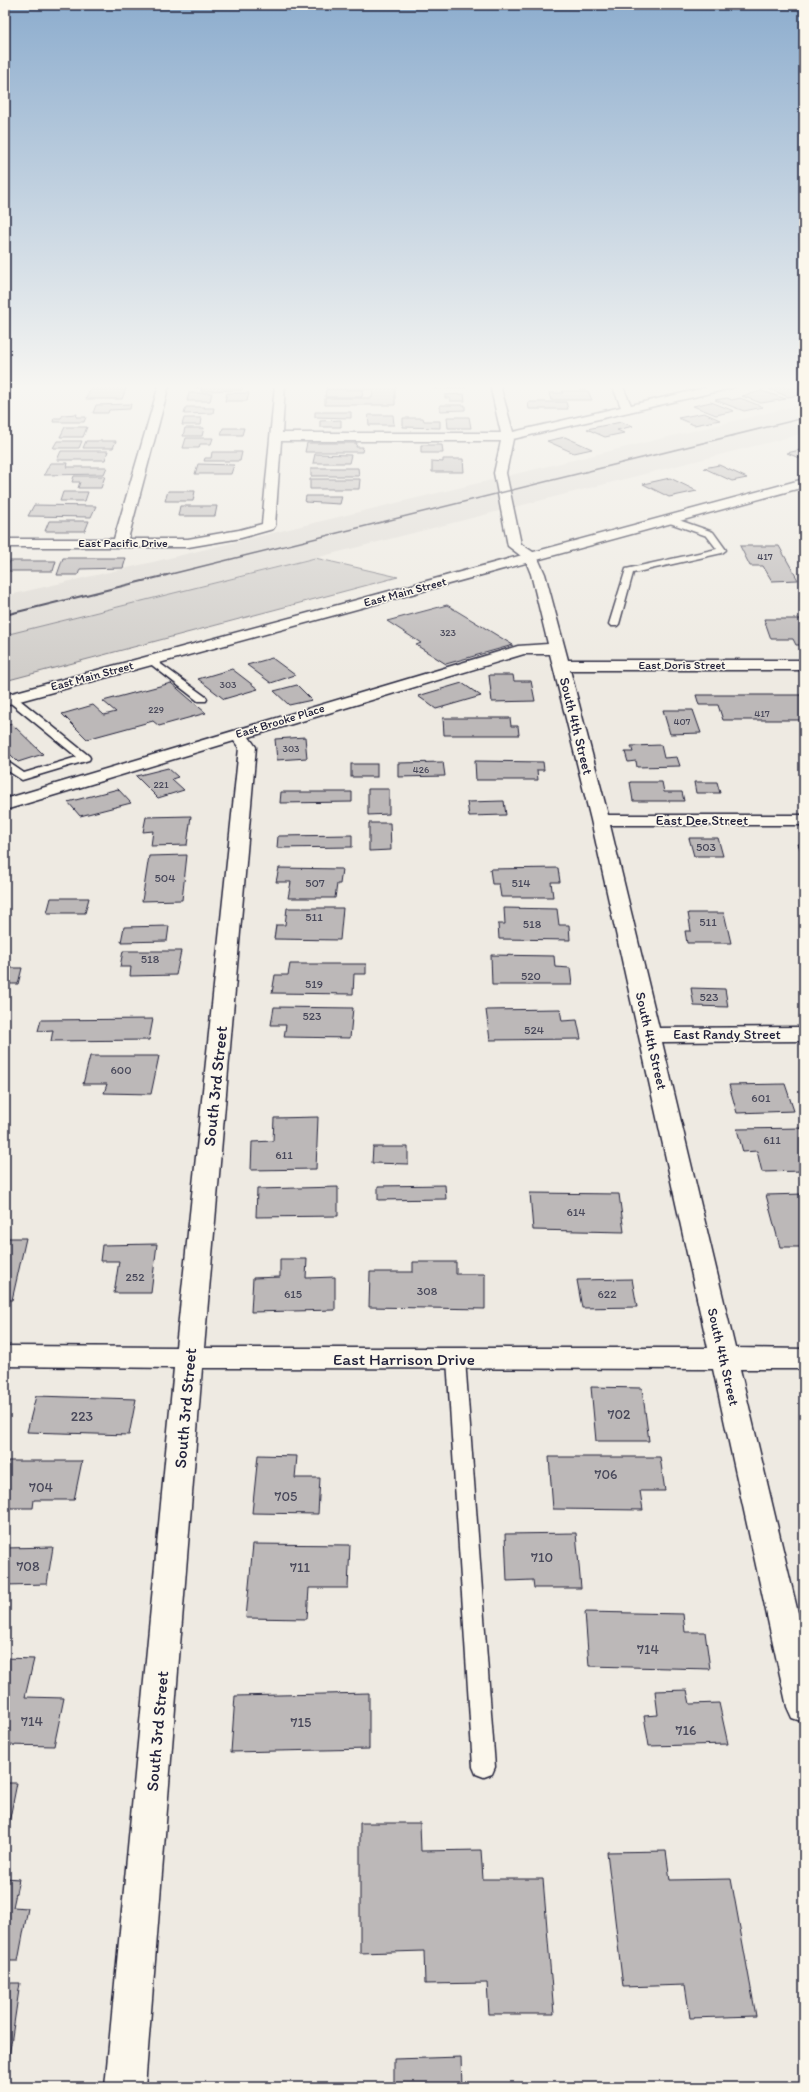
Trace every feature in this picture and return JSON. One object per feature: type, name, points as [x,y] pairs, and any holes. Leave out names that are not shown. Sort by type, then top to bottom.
[{"type":"street","points":[[120,543],[137,483]]},
{"type":"street","name":"East Pacific Drive","points":[[5,543],[188,543],[241,534],[268,526],[271,483]]},
{"type":"street","points":[[502,483],[515,546],[531,557]]},
{"type":"street","name":"East Main Street","points":[[8,699],[804,483]]},
{"type":"street","name":"South 4th Street","points":[[531,557],[538,574],[600,820],[804,1707]]},
{"type":"street","name":"East Brooke Place","points":[[5,805],[523,649],[558,657]]},
{"type":"street","name":"East Doris Street","points":[[558,657],[804,665]]},
{"type":"street","name":"South 3rd Street","points":[[125,2087],[189,1358],[248,747],[237,734]]},
{"type":"street","name":"East Dee Street","points":[[600,820],[804,820]]},
{"type":"street","name":"East Randy Street","points":[[649,1035],[804,1034]]},
{"type":"street","name":"East Harrison Drive","points":[[5,1356],[189,1358],[804,1359]]},
{"type":"lane","points":[[614,624],[629,571],[722,550],[710,534],[670,520]]},
{"type":"lane","points":[[151,660],[202,698]]},
{"type":"lane","points":[[5,763],[22,777],[85,758],[8,699]]},
{"type":"lane","points":[[456,1359],[484,1767]]},
{"type":"shaded area","points":[[480,483],[611,483],[5,635],[5,596],[153,562]]},
{"type":"shaded area","points":[[315,558],[398,577],[5,681],[5,635]]},
{"type":"building","points":[[80,483],[103,483],[101,488],[78,488]]},
{"type":"building","points":[[310,483],[360,483],[359,489],[310,489]]},
{"type":"building","points":[[680,483],[697,491],[669,497],[643,484]]},
{"type":"building","points":[[168,491],[195,491],[193,501],[165,501]]},
{"type":"building","points":[[63,492],[88,492],[85,501],[60,501]]},
{"type":"building","points":[[306,496],[342,496],[340,504],[305,502]]},
{"type":"building","points":[[34,505],[96,506],[91,517],[28,516]]},
{"type":"building","points":[[180,506],[217,506],[215,516],[178,516]]},
{"type":"building","points":[[49,521],[89,521],[85,531],[45,531]]},
{"type":"building","points":[[740,546],[779,546],[798,580],[772,581],[763,566],[750,566]]},
{"type":"building","points":[[63,558],[126,558],[123,568],[80,569],[78,575],[57,575]]},
{"type":"building","points":[[10,561],[56,561],[53,571],[6,571]]},
{"type":"building","points":[[447,605],[513,645],[446,664],[416,645],[421,643],[387,621]]},
{"type":"building","points":[[764,619],[803,619],[804,645],[796,645],[793,639],[771,639]]},
{"type":"building","points":[[272,658],[295,675],[271,683],[247,665]]},
{"type":"building","points":[[232,669],[258,689],[224,699],[198,679]]},
{"type":"building","points":[[489,675],[513,675],[514,681],[531,681],[535,701],[492,702]]},
{"type":"building","points":[[171,683],[206,713],[159,726],[153,721],[87,739],[62,714],[93,705],[104,715],[116,712],[103,701]]},
{"type":"building","points":[[462,683],[481,696],[436,709],[418,696]]},
{"type":"building","points":[[297,685],[312,700],[289,705],[274,691]]},
{"type":"building","points":[[696,695],[804,695],[804,720],[723,720],[718,705],[699,705]]},
{"type":"building","points":[[663,710],[693,710],[701,733],[670,734]]},
{"type":"building","points":[[443,718],[510,718],[511,726],[518,726],[519,735],[444,735]]},
{"type":"building","points":[[12,724],[43,754],[18,762],[5,749],[5,726]]},
{"type":"building","points":[[305,737],[307,758],[277,760],[275,739]]},
{"type":"building","points":[[661,745],[664,758],[677,757],[680,766],[637,767],[636,761],[628,762],[625,752],[633,752],[631,746]]},
{"type":"building","points":[[475,761],[543,762],[544,770],[537,770],[538,780],[476,780]]},
{"type":"building","points":[[443,762],[445,776],[398,777],[398,763]]},
{"type":"building","points":[[351,764],[377,764],[377,777],[351,777]]},
{"type":"building","points":[[168,768],[178,777],[172,779],[184,790],[158,798],[136,776]]},
{"type":"building","points":[[630,782],[662,782],[664,792],[682,792],[684,801],[633,801]]},
{"type":"building","points":[[694,782],[717,782],[720,793],[696,793]]},
{"type":"building","points":[[118,789],[131,803],[80,816],[68,802]]},
{"type":"building","points":[[368,789],[389,789],[389,814],[368,815]]},
{"type":"building","points":[[281,792],[352,792],[352,802],[280,803]]},
{"type":"building","points":[[504,801],[506,815],[469,816],[467,802]]},
{"type":"building","points":[[191,816],[187,845],[151,846],[153,831],[143,832],[146,817]]},
{"type":"building","points":[[369,823],[390,823],[391,850],[369,851]]},
{"type":"building","points":[[352,835],[352,847],[277,848],[278,836]]},
{"type":"building","points":[[689,838],[718,838],[723,856],[694,856]]},
{"type":"building","points":[[798,844],[804,844],[804,858]]},
{"type":"building","points":[[187,855],[182,900],[142,901],[149,856]]},
{"type":"building","points":[[279,868],[342,869],[340,884],[337,884],[335,898],[288,898],[291,882],[276,882]]},
{"type":"building","points":[[558,868],[560,882],[551,882],[553,897],[501,897],[499,884],[492,884],[490,869]]},
{"type":"building","points":[[51,898],[89,898],[85,913],[47,913]]},
{"type":"building","points":[[287,908],[343,908],[340,940],[274,939],[276,925],[285,925]]},
{"type":"building","points":[[504,908],[557,909],[559,925],[569,925],[570,940],[499,939],[498,924],[505,924]]},
{"type":"building","points":[[688,913],[724,913],[731,943],[687,943],[685,931],[691,931]]},
{"type":"building","points":[[169,926],[167,941],[121,942],[124,927]]},
{"type":"building","points":[[123,951],[181,951],[176,975],[130,976],[131,967],[120,967]]},
{"type":"building","points":[[491,955],[554,956],[555,967],[570,968],[572,985],[492,985]]},
{"type":"building","points":[[290,964],[366,964],[366,974],[354,974],[353,994],[272,993],[275,975],[288,975]]},
{"type":"building","points":[[5,968],[22,968],[18,984],[5,984]]},
{"type":"building","points":[[691,988],[725,989],[728,1007],[694,1006]]},
{"type":"building","points":[[274,1007],[353,1008],[350,1038],[284,1037],[286,1025],[271,1025]]},
{"type":"building","points":[[560,1009],[562,1021],[577,1020],[581,1039],[490,1040],[486,1010]]},
{"type":"building","points":[[153,1019],[149,1040],[51,1041],[53,1030],[38,1031],[41,1020]]},
{"type":"building","points":[[90,1056],[159,1056],[151,1094],[104,1093],[107,1084],[83,1084]]},
{"type":"building","points":[[785,1084],[794,1111],[737,1113],[729,1085]]},
{"type":"building","points":[[318,1117],[316,1169],[251,1170],[252,1142],[273,1141],[274,1118]]},
{"type":"building","points":[[804,1128],[804,1171],[762,1172],[757,1151],[743,1152],[737,1129]]},
{"type":"building","points":[[373,1147],[408,1147],[408,1164],[372,1163]]},
{"type":"building","points":[[445,1185],[446,1199],[378,1200],[378,1186]]},
{"type":"building","points":[[338,1187],[338,1216],[256,1217],[257,1189]]},
{"type":"building","points":[[530,1193],[619,1194],[624,1232],[533,1230]]},
{"type":"building","points":[[804,1194],[804,1247],[780,1247],[766,1195]]},
{"type":"building","points":[[5,1238],[26,1238],[12,1300],[5,1300]]},
{"type":"building","points":[[157,1244],[151,1293],[114,1293],[119,1261],[100,1261],[102,1245]]},
{"type":"building","points":[[280,1259],[307,1259],[306,1278],[335,1277],[335,1310],[251,1312],[253,1278],[280,1277]]},
{"type":"building","points":[[413,1262],[456,1262],[456,1274],[485,1274],[485,1309],[369,1307],[370,1272],[413,1272]]},
{"type":"building","points":[[632,1279],[637,1307],[582,1308],[577,1280]]},
{"type":"building","points":[[591,1387],[642,1388],[649,1441],[596,1441]]},
{"type":"building","points":[[36,1396],[136,1399],[129,1435],[27,1432]]},
{"type":"building","points":[[258,1455],[297,1456],[295,1478],[320,1478],[318,1514],[252,1513]]},
{"type":"building","points":[[549,1457],[660,1457],[665,1491],[640,1491],[643,1510],[553,1509]]},
{"type":"building","points":[[8,1461],[82,1461],[74,1500],[34,1500],[33,1508],[5,1508],[5,1474]]},
{"type":"building","points":[[576,1533],[581,1588],[534,1588],[533,1580],[507,1581],[505,1534]]},
{"type":"building","points":[[253,1544],[350,1545],[348,1588],[309,1588],[307,1619],[246,1618]]},
{"type":"building","points":[[53,1547],[47,1584],[5,1585],[5,1548]]},
{"type":"building","points":[[585,1612],[683,1614],[685,1632],[705,1632],[710,1669],[589,1666]]},
{"type":"building","points":[[5,1658],[34,1659],[25,1697],[64,1698],[54,1746],[5,1745]]},
{"type":"building","points":[[687,1690],[690,1704],[719,1703],[728,1744],[649,1746],[644,1716],[658,1715],[655,1691]]},
{"type":"building","points":[[369,1693],[369,1749],[231,1752],[235,1696]]},
{"type":"building","points":[[5,1783],[17,1783],[5,1843]]},
{"type":"building","points":[[360,1823],[420,1823],[421,1851],[481,1850],[483,1879],[543,1879],[554,2014],[489,2014],[487,1983],[425,1984],[424,1951],[360,1953]]},
{"type":"building","points":[[666,1851],[670,1880],[731,1879],[756,2016],[690,2018],[685,1985],[623,1987],[607,1852]]},
{"type":"building","points":[[5,1878],[19,1879],[13,1907],[28,1908],[18,1961],[5,1961]]},
{"type":"building","points":[[5,1983],[20,1983],[5,2084]]},
{"type":"building","points":[[461,2057],[462,2087],[394,2087],[394,2059]]},
{"type":"railway","points":[[163,576],[542,483]]},
{"type":"railway","points":[[5,615],[167,575]]}]
